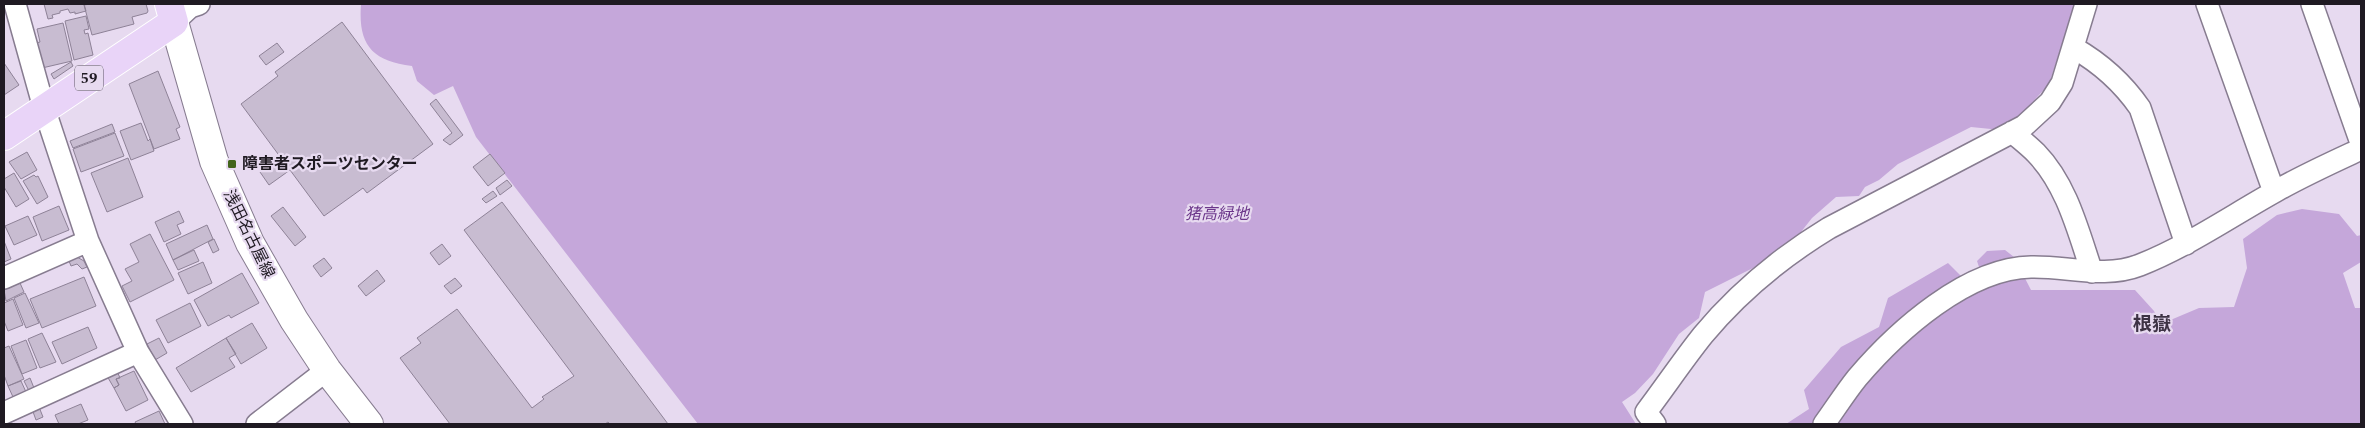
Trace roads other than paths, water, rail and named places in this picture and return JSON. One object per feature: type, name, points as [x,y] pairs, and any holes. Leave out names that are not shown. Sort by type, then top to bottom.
[{"type":"main road","name":"59","points":[[4,136],[172,13]]},
{"type":"main road","name":"浅田名古屋線","points":[[172,13],[214,161],[250,243],[294,320],[327,370],[369,424]]},
{"type":"street","points":[[15,4],[44,108],[88,241],[138,352],[182,424]]},
{"type":"street","points":[[172,13],[199,4]]},
{"type":"street","points":[[1655,424],[1646,412],[1704,334],[1736,299],[1794,251],[1829,228],[2024,126],[2050,102],[2062,83],[2086,4]]},
{"type":"street","points":[[2207,4],[2274,192]]},
{"type":"street","points":[[2312,4],[2361,143]]},
{"type":"street","points":[[2074,48],[2112,74],[2129,92],[2140,108],[2186,244]]},
{"type":"street","points":[[2012,132],[2035,152],[2050,170],[2071,210],[2092,272]]},
{"type":"street","points":[[1824,424],[1856,379],[1871,363],[1917,320],[1977,279],[2007,269],[2032,266],[2092,272],[2120,270],[2138,266],[2186,244],[2274,192],[2361,149]]},
{"type":"street","points":[[4,278],[88,241]]},
{"type":"street","points":[[4,413],[138,352]]},
{"type":"street","points":[[257,424],[327,370]]},
{"type":"place","name":"障害者スポーツセンター","points":[[232,164]]},
{"type":"district","name":"根嶽","points":[[2152,324]]},
{"type":"park label","name":"猪高緑地","points":[[1217,214]]}]
